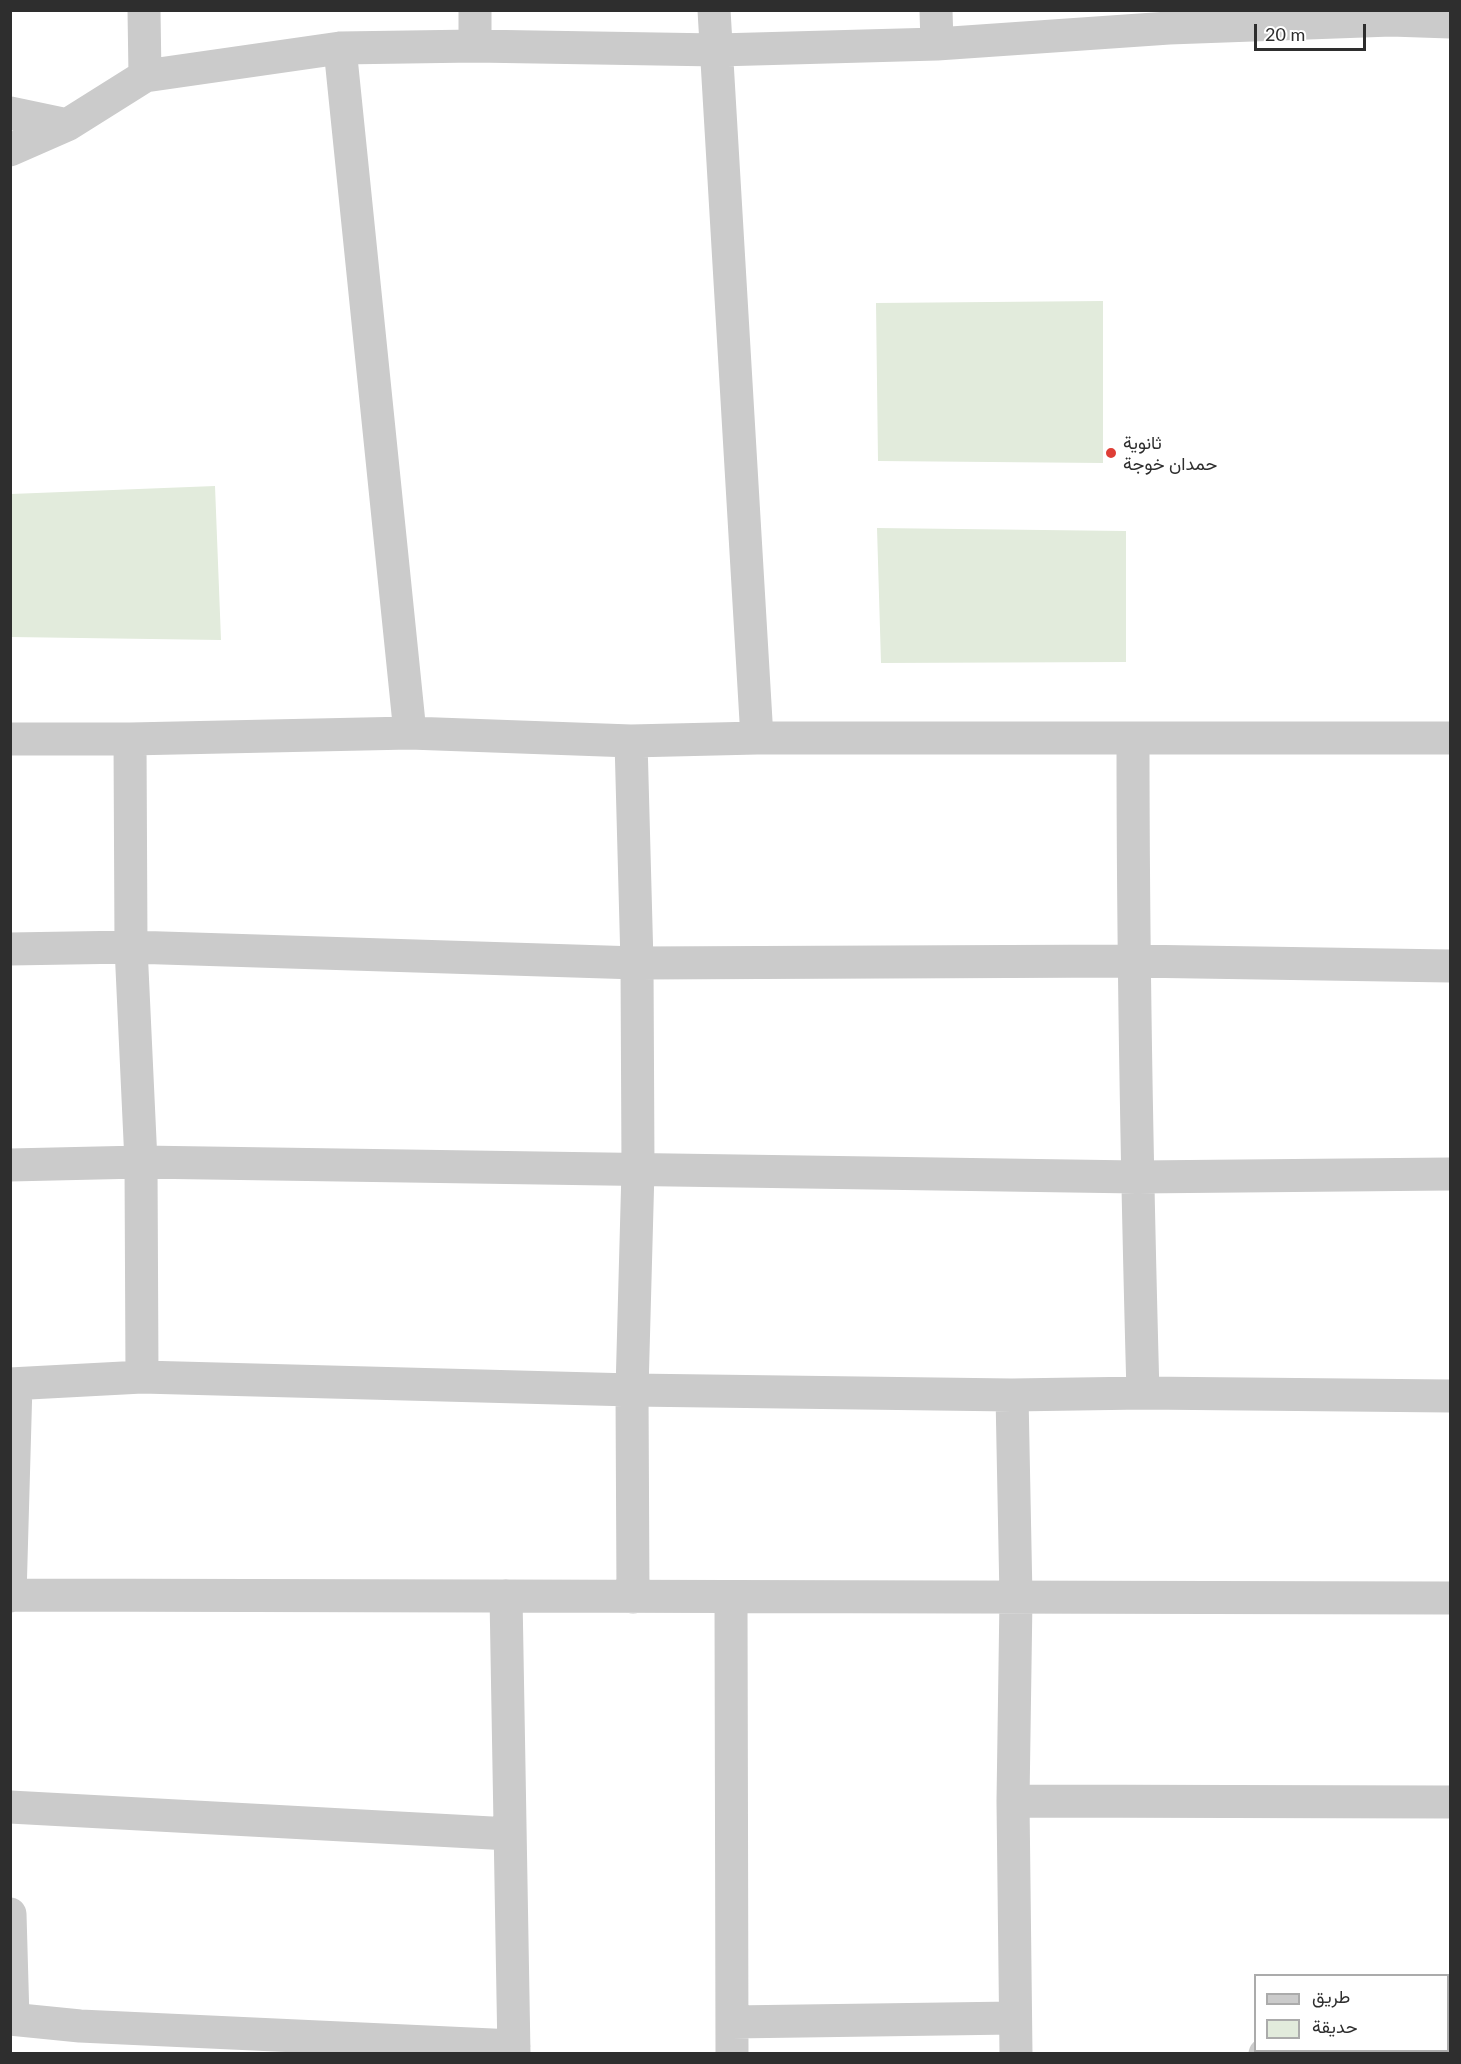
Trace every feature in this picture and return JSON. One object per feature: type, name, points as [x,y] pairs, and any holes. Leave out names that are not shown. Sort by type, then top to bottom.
[{"type":"street","points":[[144,10],[145,76]]},
{"type":"street","points":[[475,10],[475,46]]},
{"type":"street","points":[[714,10],[757,738]]},
{"type":"street","points":[[936,10],[937,44]]},
{"type":"street","points":[[10,150],[67,125],[145,76],[340,48],[475,46],[718,50],[937,44],[1168,19],[1391,15],[1450,22]]},
{"type":"street","points":[[340,48],[410,734]]},
{"type":"street","points":[[10,113],[67,125]]},
{"type":"street","points":[[10,739],[410,734],[631,741],[757,738],[1450,738]]},
{"type":"street","points":[[130,739],[131,947],[141,1162],[142,1377]]},
{"type":"street","points":[[1133,739],[1133,961],[1143,1393]]},
{"type":"street","points":[[631,741],[637,963],[638,1170],[632,1390],[633,1597]]},
{"type":"street","points":[[10,949],[131,947],[637,963],[1133,961],[1450,966]]},
{"type":"street","points":[[10,1165],[141,1162],[1137,1177],[1450,1174]]},
{"type":"street","points":[[1450,1396],[1143,1393],[1012,1395],[632,1390],[142,1377],[13,1384],[10,1596],[1450,1598]]},
{"type":"street","points":[[1012,1395],[1016,1598],[1013,1801],[1016,2054]]},
{"type":"street","points":[[10,1914],[12,2019],[80,2040],[514,2050],[506,1596]]},
{"type":"street","points":[[731,1597],[732,2038],[1014,2018]]},
{"type":"street","points":[[1013,1801],[1450,1802]]},
{"type":"street","points":[[10,1807],[510,1834]]},
{"type":"green space","points":[[1103,301],[1103,463],[878,461],[876,303]]},
{"type":"green space","points":[[215,486],[221,640],[11,637],[11,494]]},
{"type":"green space","points":[[877,528],[1126,531],[1126,662],[881,663]]},
{"type":"place","name":"ثانوية حمدان خوجة","points":[[1111,453]]}]
